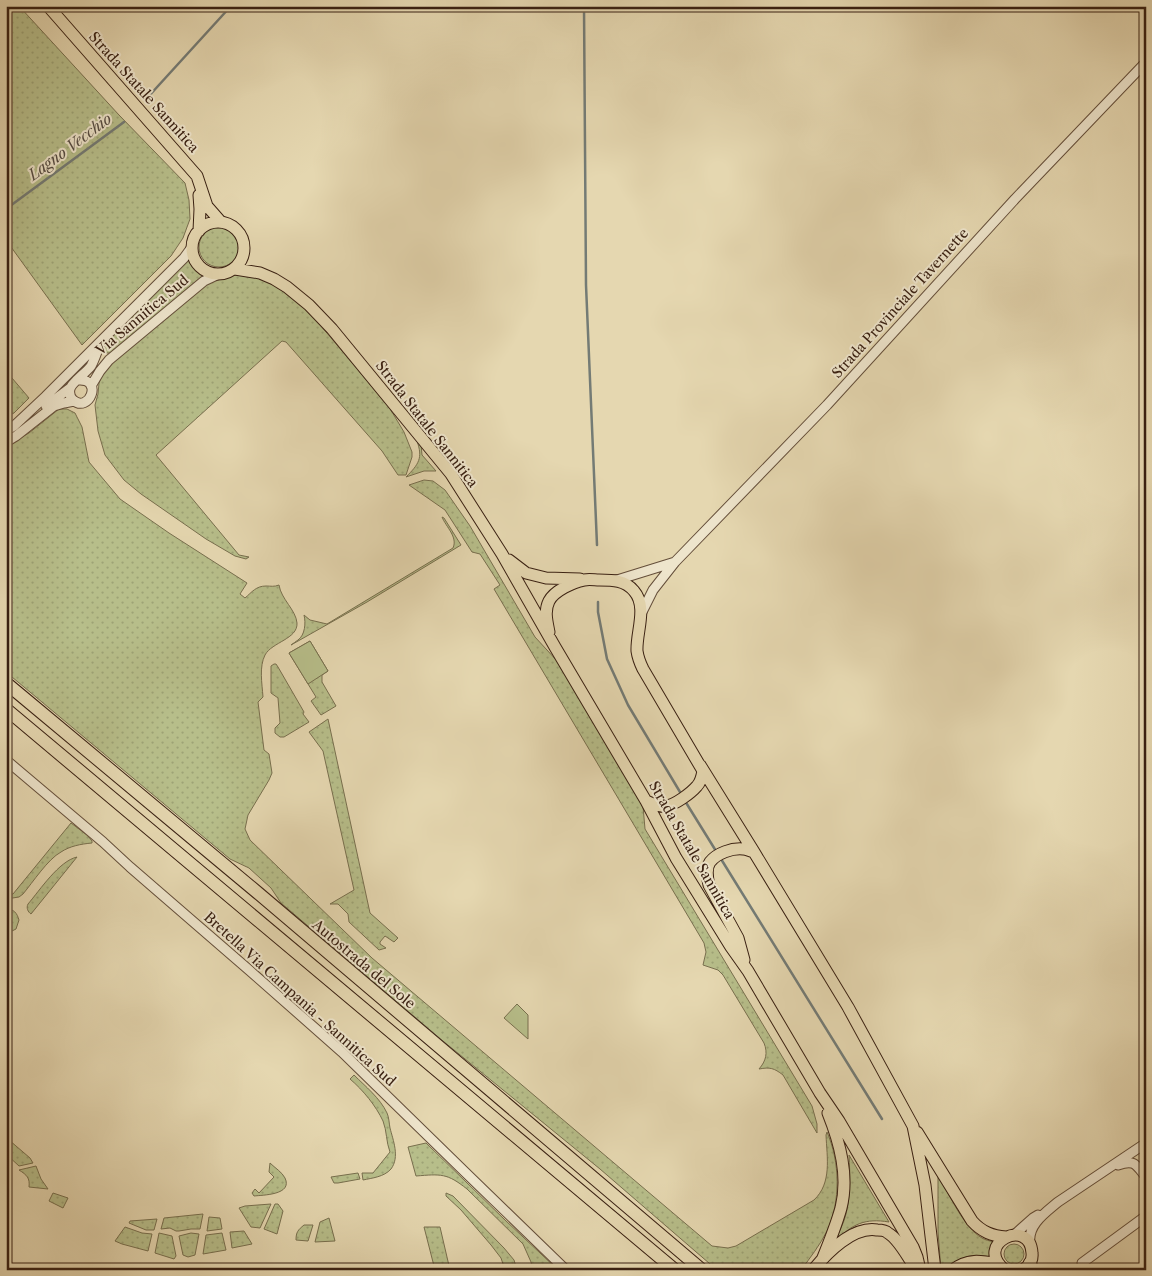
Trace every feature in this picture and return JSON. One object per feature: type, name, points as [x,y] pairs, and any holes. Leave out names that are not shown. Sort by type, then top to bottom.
[{"type":"highway","name":"Autostrada del Sole","points":[[6,682],[702,1270]]},
{"type":"highway","points":[[6,708],[675,1270]]},
{"type":"main road","name":"Strada Statale Sannitica","points":[[48,6],[197,176],[207,206],[221,222]]},
{"type":"main road","points":[[197,176],[200,209],[199,231]]},
{"type":"main road","points":[[199,231],[205,226],[221,222],[230,224],[237,230],[242,237],[244,254],[234,269]]},
{"type":"main road","name":"Via Sannitica Sud","points":[[199,231],[194,238],[192,247],[197,263],[210,273],[227,273],[234,269]]},
{"type":"main road","name":"Strada Statale Sannitica","points":[[244,254],[260,273]]},
{"type":"main road","name":"Strada Statale Sannitica","points":[[234,269],[260,273],[274,279],[309,306],[332,329],[451,474],[502,554],[646,801],[676,858],[731,948],[748,971],[820,1093],[839,1121],[908,1239],[917,1257],[918,1270]]},
{"type":"main road","points":[[502,554],[526,574],[546,578],[584,580]]},
{"type":"main road","name":"Strada Statale Sannitica","points":[[555,647],[546,615],[547,607],[553,596],[560,590],[584,580],[617,580]]},
{"type":"main road","points":[[617,580],[628,585],[634,591],[640,603],[637,643],[639,660],[643,669],[701,768],[848,1008],[913,1126],[977,1227],[987,1234],[1023,1238],[1030,1244],[1032,1257],[1028,1267]]},
{"type":"main road","points":[[646,801],[657,806],[666,806],[674,803],[698,785],[701,768]]},
{"type":"main road","points":[[748,971],[738,938],[709,885],[707,875],[710,862],[719,854],[730,850],[742,849],[754,852]]},
{"type":"main road","name":"Strada Statale Sannitica","points":[[820,1093],[840,1149],[844,1176],[841,1206],[822,1260]]},
{"type":"main road","points":[[913,1126],[925,1185],[935,1270]]},
{"type":"main road","name":"Strada Statale Sannitica","points":[[814,1270],[841,1242],[856,1232],[870,1228],[887,1231],[895,1238],[918,1270]]},
{"type":"main road","points":[[1002,1267],[996,1259],[996,1249],[998,1244],[1010,1236]]},
{"type":"main road","points":[[953,1270],[962,1263],[973,1261],[1002,1267]]},
{"type":"street","name":"Strada Provinciale Tavernette","points":[[640,617],[653,590],[675,562],[827,405],[1015,199],[1146,62]]},
{"type":"street","name":"Via Sannitica Sud","points":[[6,431],[29,413],[184,258],[192,247]]},
{"type":"street","name":"Via Sannitica Sud","points":[[6,442],[54,406],[74,401],[82,403],[88,400],[92,393],[91,386],[100,370],[109,360],[204,281],[219,274]]},
{"type":"street","name":"Via Sannitica Sud","points":[[29,413],[44,407],[78,380],[90,367],[104,338]]},
{"type":"street","points":[[78,380],[85,381],[91,386]]},
{"type":"street","points":[[70,388],[70,395],[74,401]]},
{"type":"street","name":"Strada Provinciale Tavernette","points":[[617,580],[675,562]]},
{"type":"street","name":"Bretella Via Campania - Sannitica Sud","points":[[6,760],[103,842],[342,1052],[566,1270]]},
{"type":"street","points":[[1030,1244],[1031,1232],[1036,1222],[1052,1208],[1146,1143]]},
{"type":"street","points":[[1109,1168],[1126,1162],[1134,1163],[1146,1177]]},
{"type":"street","points":[[1010,1236],[1033,1218],[1052,1208]]},
{"type":"street","points":[[1082,1263],[1146,1216]]},
{"type":"green space","points":[[6,6],[19,6],[119,115],[185,183],[189,200],[190,219],[183,238],[171,256],[82,345],[6,240]]},
{"type":"green space","points":[[219,227],[233,233],[239,247],[233,261],[219,267],[205,261],[199,247],[205,233]]},
{"type":"green space","points":[[190,257],[195,268],[204,275],[110,353],[105,353],[102,350],[112,335]]},
{"type":"green space","points":[[230,275],[249,275],[273,283],[304,307],[389,407],[404,432],[412,452],[406,475],[398,475],[382,451],[286,342],[282,341],[156,455],[239,555],[249,557],[246,559],[235,556],[206,539],[124,480],[105,455],[98,431],[95,405],[99,383],[104,370],[109,364],[196,291],[212,281]]},
{"type":"green space","points":[[6,371],[29,398],[14,413],[6,417]]},
{"type":"green space","points":[[59,409],[67,409],[75,413],[82,427],[89,462],[120,499],[247,583],[240,594],[245,598],[259,587],[279,585],[296,618],[296,628],[293,633],[268,651],[263,660],[261,675],[263,697],[258,702],[264,750],[269,754],[272,773],[248,815],[245,829],[250,840],[372,958],[712,1246],[728,1248],[736,1246],[814,1200],[824,1186],[826,1178],[827,1132],[836,1169],[837,1194],[835,1207],[827,1231],[801,1270],[717,1270],[600,1169],[443,1041],[281,903],[271,888],[249,868],[230,859],[6,672],[6,446],[29,433]]},
{"type":"green space","points":[[417,441],[421,444],[422,455],[436,471],[424,471],[406,477],[419,460],[420,452]]},
{"type":"green space","points":[[424,480],[433,481],[445,490],[470,526],[535,637],[558,662],[643,806],[645,829],[812,1106],[817,1124],[817,1133],[783,1075],[772,1069],[759,1069],[766,1057],[764,1043],[723,975],[718,970],[703,965],[706,952],[704,943],[494,589],[500,585],[480,554],[472,552],[445,510],[409,485]]},
{"type":"green space","points":[[442,517],[461,545],[367,602],[291,645],[304,632],[304,615],[310,620],[327,624],[453,548],[453,536]]},
{"type":"green space","points":[[310,641],[328,671],[322,675],[322,682],[336,706],[321,715],[311,701],[316,697],[289,653]]},
{"type":"green space","points":[[310,641],[328,671],[308,684],[289,653]]},
{"type":"green space","points":[[274,664],[278,667],[309,722],[284,737],[280,737],[275,733],[275,728],[280,723],[278,698],[271,693],[271,666]]},
{"type":"green space","points":[[328,719],[370,913],[398,938],[394,942],[385,936],[380,944],[386,948],[379,950],[349,922],[348,914],[338,904],[330,904],[354,890],[323,751],[309,732]]},
{"type":"green space","points":[[71,823],[87,835],[92,843],[68,848],[56,855],[23,894],[19,897],[6,899],[6,895],[13,894]]},
{"type":"green space","points":[[77,857],[31,914],[27,908],[28,904],[44,884],[63,864]]},
{"type":"green space","points":[[6,909],[15,912],[19,920],[16,929],[6,932]]},
{"type":"green space","points":[[517,1004],[528,1015],[528,1039],[504,1018]]},
{"type":"green space","points":[[354,1075],[372,1092],[384,1108],[388,1116],[395,1148],[394,1164],[388,1172],[363,1180],[362,1173],[373,1173],[390,1152],[383,1121],[369,1098],[350,1079]]},
{"type":"green space","points":[[9,1140],[30,1158],[33,1163],[19,1166],[6,1154]]},
{"type":"green space","points":[[426,1143],[558,1270],[533,1270],[523,1244],[467,1189],[454,1180],[443,1176],[416,1176],[408,1147]]},
{"type":"green space","points":[[849,1155],[889,1222],[873,1221],[854,1226],[836,1240],[848,1207],[850,1184]]},
{"type":"green space","points":[[270,1163],[285,1178],[285,1188],[276,1193],[254,1196],[252,1193],[255,1189],[259,1193],[274,1177],[269,1172]]},
{"type":"green space","points":[[36,1166],[41,1179],[48,1189],[29,1187],[27,1177],[19,1170]]},
{"type":"green space","points":[[358,1173],[360,1179],[338,1183],[334,1183],[331,1177]]},
{"type":"green space","points":[[938,1175],[957,1210],[969,1227],[982,1238],[994,1242],[991,1257],[969,1256],[941,1270],[938,1232]]},
{"type":"green space","points":[[53,1193],[68,1198],[63,1208],[49,1201]]},
{"type":"green space","points":[[446,1193],[453,1196],[504,1248],[514,1260],[517,1270],[505,1270],[501,1258],[461,1210],[446,1196]]},
{"type":"green space","points":[[271,1204],[260,1228],[251,1227],[239,1208],[245,1206]]},
{"type":"green space","points":[[275,1204],[278,1204],[283,1211],[277,1234],[264,1229]]},
{"type":"green space","points":[[203,1214],[200,1229],[176,1231],[170,1228],[161,1229],[164,1218]]},
{"type":"green space","points":[[209,1217],[220,1218],[222,1229],[207,1231]]},
{"type":"green space","points":[[329,1218],[335,1241],[315,1242],[320,1222]]},
{"type":"green space","points":[[157,1219],[154,1230],[146,1230],[129,1223],[130,1221]]},
{"type":"green space","points":[[304,1225],[313,1225],[308,1241],[296,1240],[298,1231]]},
{"type":"green space","points":[[125,1227],[142,1233],[152,1234],[148,1251],[115,1241]]},
{"type":"green space","points":[[424,1227],[440,1227],[450,1270],[435,1270]]},
{"type":"green space","points":[[244,1231],[252,1244],[232,1248],[230,1232]]},
{"type":"green space","points":[[159,1233],[172,1236],[176,1256],[174,1259],[155,1253]]},
{"type":"green space","points":[[191,1233],[199,1234],[195,1255],[188,1257],[183,1255],[179,1236]]},
{"type":"green space","points":[[222,1233],[226,1250],[203,1254],[206,1235]]},
{"type":"green space","points":[[1014,1244],[1021,1247],[1024,1254],[1021,1261],[1014,1264],[1007,1261],[1004,1254],[1007,1247]]},
{"type":"waterway","name":"Lagno Vecchio","points":[[148,97],[231,6]]},
{"type":"waterway","points":[[584,6],[586,285],[597,545]]},
{"type":"waterway","name":"Lagno Vecchio","points":[[6,209],[124,122]]},
{"type":"waterway","points":[[598,602],[598,612],[607,659],[628,705],[680,792]]},
{"type":"waterway","points":[[685,801],[716,851]]},
{"type":"waterway","points":[[721,859],[882,1119]]}]
